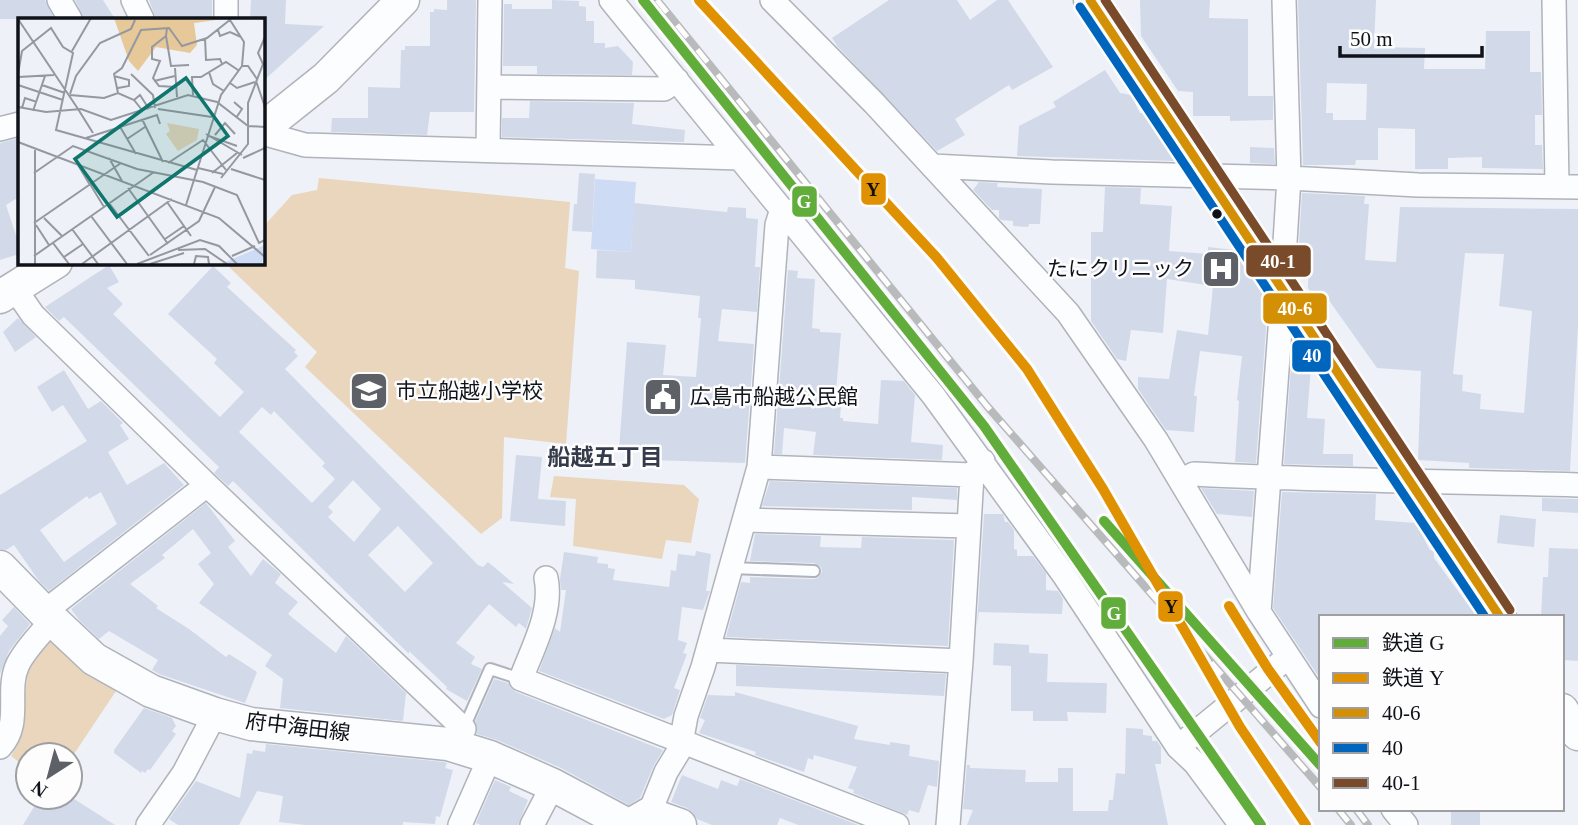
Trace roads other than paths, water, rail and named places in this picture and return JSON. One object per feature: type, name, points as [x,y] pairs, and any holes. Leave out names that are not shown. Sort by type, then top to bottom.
[{"type":"main road","points":[[264,129],[326,78],[403,0]]},
{"type":"main road","points":[[1090,0],[1499,615]]},
{"type":"main road","points":[[4,293],[53,264]]},
{"type":"main road","name":"府中海田線","points":[[0,567],[94,659],[151,691],[251,724],[460,738],[490,757],[636,821],[680,825]]},
{"type":"main road","points":[[1564,713],[1578,734]]},
{"type":"street","points":[[59,0],[69,18]]},
{"type":"street","points":[[133,0],[142,18]]},
{"type":"street","points":[[226,0],[226,18]]},
{"type":"street","points":[[488,149],[490,0]]},
{"type":"street","points":[[611,0],[933,395],[978,468],[1064,575],[1178,747],[1195,763],[1241,825]]},
{"type":"street","points":[[772,0],[874,103],[1068,313],[1156,440],[1259,611],[1319,703]]},
{"type":"street","points":[[1271,271],[1284,258],[1289,178],[1284,0]]},
{"type":"street","points":[[932,166],[1418,185],[1567,187],[1555,0]]},
{"type":"street","points":[[489,86],[664,89],[677,80]]},
{"type":"street","points":[[0,129],[18,124]]},
{"type":"street","points":[[264,132],[305,145],[740,158]]},
{"type":"street","points":[[636,821],[680,749],[759,467],[777,225],[782,209]]},
{"type":"street","points":[[4,293],[33,315],[460,738]]},
{"type":"street","points":[[1259,611],[1281,316],[1293,307]]},
{"type":"street","points":[[759,467],[978,468]]},
{"type":"street","points":[[948,825],[969,526],[978,468]]},
{"type":"street","points":[[1181,481],[1194,474],[1578,485]]},
{"type":"street","points":[[0,747],[9,738],[12,725],[18,664],[48,616],[207,485]]},
{"type":"street","points":[[745,520],[969,526]]},
{"type":"street","points":[[546,578],[547,604],[521,679],[897,825]]},
{"type":"street","points":[[708,650],[961,661]]},
{"type":"street","points":[[1178,747],[1288,657]]},
{"type":"street","points":[[155,822],[215,714]]},
{"type":"street","points":[[464,823],[490,757]]},
{"type":"street","points":[[532,825],[553,785]]},
{"type":"street","points":[[1395,811],[1406,825]]},
{"type":"lane","points":[[731,568],[814,571]]},
{"type":"lane","points":[[460,738],[490,669],[521,679]]},
{"type":"water","points":[[595,179],[636,182],[631,252],[591,249]]},
{"type":"railway","points":[[657,0],[987,406],[1319,786]]},
{"type":"railway","points":[[1340,811],[1351,825]]},
{"type":"railway","points":[[1358,811],[1368,825]]},
{"type":"rail line","name":"G","points":[[643,0],[984,426],[1261,825]]},
{"type":"rail line","name":"Y","points":[[699,0],[937,258],[1027,369],[1103,489],[1240,727],[1306,825]]},
{"type":"rail line","name":"G","points":[[1104,521],[1319,764]]},
{"type":"rail line","name":"Y","points":[[1229,606],[1268,669],[1319,740]]},
{"type":"place","name":"たにクリニック","points":[[1221,269]]},
{"type":"place","name":"市立船越小学校","points":[[369,391]]},
{"type":"place","name":"広島市船越公民館","points":[[663,397]]},
{"type":"district","name":"船越五丁目","points":[[605,457]]}]
